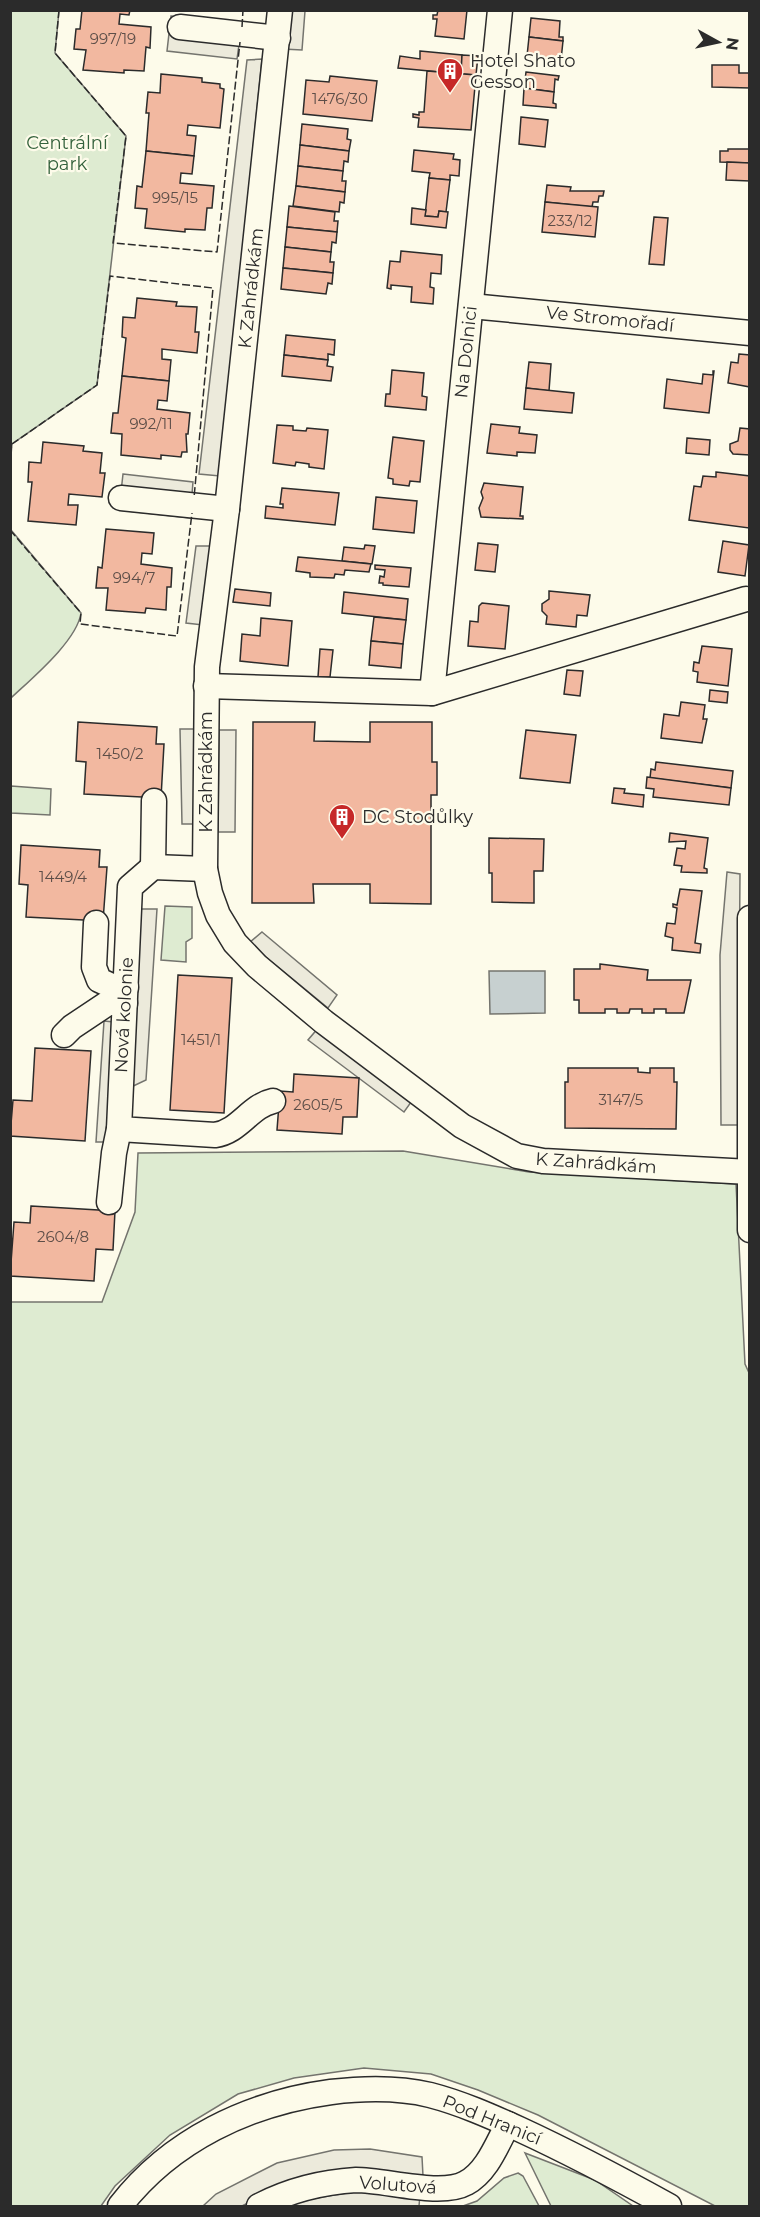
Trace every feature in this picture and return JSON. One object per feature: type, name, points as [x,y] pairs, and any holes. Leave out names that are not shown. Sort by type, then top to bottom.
[{"type":"street","name":"K Zahrádkám","points":[[280,10],[206,686],[205,869],[218,915],[234,943],[257,966],[324,1022],[462,1126],[517,1156],[543,1161],[749,1172]]},
{"type":"street","name":"Na Dolnici","points":[[432,693],[500,10]]},
{"type":"street","points":[[180,27],[278,38]]},
{"type":"street","name":"Ve Stromořadí","points":[[471,306],[750,333]]},
{"type":"street","points":[[121,498],[227,509]]},
{"type":"street","points":[[206,686],[432,693],[746,599]]},
{"type":"street","points":[[154,801],[153,867],[205,869]]},
{"type":"street","name":"Nová kolonie","points":[[109,1202],[119,1129],[130,887],[153,867]]},
{"type":"street","points":[[750,918],[750,1230]]},
{"type":"street","points":[[64,1035],[108,1003],[125,995],[99,980],[94,967],[96,923]]},
{"type":"street","points":[[119,1129],[227,1134],[264,1103],[273,1101]]},
{"type":"street","name":"Pod Hranicí","points":[[120,2206],[145,2179],[175,2153],[210,2130],[241,2114],[273,2103],[309,2095],[374,2088],[428,2094],[458,2103],[576,2155],[669,2206]]},
{"type":"street","name":"Volutová","points":[[259,2206],[303,2189],[357,2180],[436,2188],[450,2188],[465,2184],[478,2175],[508,2124]]},
{"type":"green space","name":"Centrální park","points":[[11,10],[59,11],[55,53],[126,136],[97,385],[12,444],[11,455]]},
{"type":"green space","points":[[11,530],[81,613],[78,624],[62,647],[11,698]]},
{"type":"green space","points":[[11,786],[51,789],[50,815],[11,813]]},
{"type":"green space","points":[[165,906],[192,907],[192,938],[186,942],[186,962],[161,960]]},
{"type":"green space","points":[[403,1151],[529,1172],[736,1184],[745,1364],[750,1375],[749,2206],[715,2206],[538,2115],[478,2090],[431,2074],[364,2068],[294,2078],[238,2094],[170,2135],[115,2186],[101,2206],[11,2206],[10,1302],[102,1302],[135,1212],[138,1153]]},
{"type":"green space","points":[[525,2153],[595,2180],[633,2206],[551,2206]]},
{"type":"green space","points":[[518,2173],[523,2176],[539,2206],[463,2206],[477,2201],[504,2178]]},
{"type":"shaded area","points":[[287,11],[305,11],[302,50],[283,49]]},
{"type":"shaded area","points":[[171,16],[242,23],[237,59],[167,51]]},
{"type":"shaded area","points":[[262,59],[220,476],[199,474],[247,60]]},
{"type":"shaded area","points":[[123,474],[193,482],[190,518],[119,510]]},
{"type":"shaded area","points":[[196,546],[212,546],[203,625],[186,623]]},
{"type":"shaded area","points":[[180,729],[199,729],[198,824],[182,824]]},
{"type":"shaded area","points":[[219,730],[236,730],[235,832],[218,832]]},
{"type":"shaded area","points":[[727,872],[740,874],[738,1125],[721,1125],[720,955]]},
{"type":"shaded area","points":[[139,909],[157,909],[146,1080],[127,1089]]},
{"type":"shaded area","points":[[262,932],[337,995],[328,1008],[249,943]]},
{"type":"shaded area","points":[[489,971],[545,971],[545,1013],[490,1014]]},
{"type":"shaded area","points":[[104,1021],[114,1022],[107,1142],[96,1142]]},
{"type":"shaded area","points":[[319,1027],[414,1098],[404,1112],[308,1040]]},
{"type":"shaded area","points":[[370,2149],[422,2157],[423,2176],[295,2180],[242,2206],[203,2206],[216,2194],[277,2163],[334,2150]]},
{"type":"shaded area","points":[[366,2190],[420,2195],[419,2206],[285,2206],[297,2201]]},
{"type":"building","points":[[82,10],[130,10],[129,15],[120,14],[119,24],[151,27],[150,48],[146,47],[144,71],[124,70],[124,73],[83,70],[86,50],[74,49],[76,29],[80,29]]},
{"type":"building","points":[[438,10],[467,10],[464,39],[435,36],[437,19],[433,19],[433,15],[437,15]]},
{"type":"building","points":[[531,18],[560,21],[559,37],[563,37],[563,41],[529,37]]},
{"type":"building","points":[[529,37],[563,41],[561,60],[527,56]]},
{"type":"building","points":[[420,51],[462,55],[461,74],[398,68],[400,56],[420,59]]},
{"type":"building","points":[[462,55],[478,56],[476,75],[461,74]]},
{"type":"building","points":[[712,65],[739,65],[739,73],[750,73],[750,88],[712,87]]},
{"type":"building","name":"Hotel Shato Gesson","points":[[427,71],[476,75],[471,130],[418,127],[419,118],[413,117],[413,114],[419,115],[419,112],[424,112]]},
{"type":"building","points":[[526,72],[559,76],[558,80],[555,79],[554,92],[524,88]]},
{"type":"building","points":[[161,74],[202,78],[202,82],[220,84],[220,88],[224,89],[220,128],[188,125],[187,135],[196,136],[194,156],[146,151],[148,92],[160,93]]},
{"type":"building","points":[[330,76],[377,81],[372,121],[303,114],[306,80],[329,82]]},
{"type":"building","points":[[524,88],[554,92],[553,103],[556,104],[556,108],[523,105]]},
{"type":"building","points":[[521,117],[548,120],[545,147],[519,144]]},
{"type":"building","points":[[302,124],[348,129],[347,139],[351,140],[349,151],[300,145]]},
{"type":"building","points":[[300,145],[349,151],[348,162],[344,161],[343,171],[298,166]]},
{"type":"building","points":[[728,149],[750,149],[750,163],[720,162],[720,151],[728,151]]},
{"type":"building","points":[[414,150],[454,154],[453,159],[460,160],[459,176],[450,175],[450,180],[429,178],[430,173],[412,171]]},
{"type":"building","points":[[146,151],[194,156],[192,174],[181,173],[180,183],[214,186],[212,208],[207,208],[205,230],[185,229],[185,232],[145,228],[147,209],[135,208],[137,186],[142,187]]},
{"type":"building","points":[[727,162],[750,163],[750,181],[726,180]]},
{"type":"building","points":[[298,166],[343,171],[342,181],[346,181],[345,192],[296,186]]},
{"type":"building","points":[[429,178],[450,180],[446,212],[439,211],[438,217],[425,216]]},
{"type":"building","points":[[547,185],[571,187],[570,191],[604,191],[603,196],[599,196],[598,202],[593,202],[592,207],[545,202]]},
{"type":"building","points":[[296,186],[345,192],[344,203],[340,202],[339,212],[293,206]]},
{"type":"building","points":[[545,202],[598,207],[595,237],[542,232]]},
{"type":"building","points":[[289,206],[335,212],[334,221],[338,221],[337,232],[287,227]]},
{"type":"building","points":[[412,208],[426,210],[425,216],[438,217],[439,211],[448,212],[446,228],[411,224]]},
{"type":"building","points":[[654,217],[668,218],[664,265],[649,264]]},
{"type":"building","points":[[287,227],[337,232],[336,243],[332,242],[331,252],[285,247]]},
{"type":"building","points":[[285,247],[331,252],[330,262],[334,262],[333,273],[283,268]]},
{"type":"building","points":[[401,251],[442,255],[441,274],[431,273],[430,287],[434,288],[433,304],[411,302],[412,287],[391,285],[391,289],[387,288],[390,261],[400,262]]},
{"type":"building","points":[[283,268],[333,273],[332,284],[328,283],[326,294],[281,289]]},
{"type":"building","points":[[137,298],[177,302],[176,306],[197,307],[195,332],[199,332],[197,353],[162,349],[162,359],[171,360],[169,381],[122,376],[126,338],[122,337],[123,317],[135,318]]},
{"type":"building","points":[[286,335],[335,340],[334,355],[328,354],[328,360],[284,355]]},
{"type":"building","points":[[739,354],[750,355],[750,387],[728,383],[731,362],[738,363]]},
{"type":"building","points":[[284,355],[328,360],[327,366],[333,367],[331,381],[282,376]]},
{"type":"building","points":[[529,362],[551,364],[549,391],[526,388]]},
{"type":"building","points":[[392,370],[424,373],[422,396],[427,397],[426,410],[385,406],[386,394],[390,394]]},
{"type":"building","points":[[714,371],[709,413],[664,408],[667,379],[702,384],[703,374],[713,375]]},
{"type":"building","points":[[122,376],[169,381],[167,401],[158,400],[157,409],[190,413],[188,434],[186,434],[187,452],[182,452],[181,457],[161,455],[161,459],[121,455],[122,434],[111,433],[113,413],[118,413]]},
{"type":"building","points":[[526,388],[574,393],[572,413],[524,409]]},
{"type":"building","points":[[491,424],[520,427],[519,433],[537,435],[535,453],[517,452],[517,456],[487,453]]},
{"type":"building","points":[[277,425],[293,426],[293,430],[306,431],[307,428],[328,430],[324,469],[296,462],[295,466],[273,463]]},
{"type":"building","points":[[740,428],[750,429],[750,455],[733,454],[730,450],[730,444],[738,441]]},
{"type":"building","points":[[393,437],[424,441],[420,482],[410,481],[409,486],[393,484],[393,479],[388,478]]},
{"type":"building","points":[[687,438],[710,440],[709,455],[686,453]]},
{"type":"building","points":[[43,442],[84,446],[83,451],[102,453],[100,473],[105,473],[102,497],[69,494],[68,505],[78,505],[76,525],[28,521],[32,482],[28,482],[29,462],[41,463]]},
{"type":"building","points":[[716,472],[750,476],[749,528],[689,520],[694,486],[701,487],[703,476],[716,477]]},
{"type":"building","points":[[484,483],[523,487],[520,516],[523,516],[523,519],[481,517],[479,508],[483,498],[481,492]]},
{"type":"building","points":[[282,488],[339,493],[335,525],[265,518],[266,506],[283,508],[283,504],[280,504]]},
{"type":"building","points":[[376,497],[417,501],[414,533],[373,529]]},
{"type":"building","points":[[106,529],[154,533],[152,554],[142,553],[141,564],[172,568],[171,587],[167,587],[166,610],[146,608],[145,613],[106,610],[108,588],[96,588],[98,567],[102,568]]},
{"type":"building","points":[[723,541],[749,545],[745,576],[718,572]]},
{"type":"building","points":[[478,543],[498,545],[495,572],[475,570]]},
{"type":"building","points":[[365,545],[375,546],[372,564],[342,561],[344,547],[364,549]]},
{"type":"building","points":[[298,557],[371,564],[369,572],[345,570],[344,575],[335,574],[334,578],[310,577],[310,573],[296,571]]},
{"type":"building","points":[[375,565],[411,568],[409,587],[379,583],[380,576],[384,577],[385,570],[375,569]]},
{"type":"building","points":[[235,589],[271,593],[270,606],[233,602]]},
{"type":"building","points":[[549,591],[590,595],[587,616],[577,615],[576,627],[546,624],[547,616],[542,611],[542,604],[549,599]]},
{"type":"building","points":[[344,592],[408,599],[406,620],[342,613]]},
{"type":"building","points":[[482,603],[509,606],[505,649],[468,646],[470,621],[478,622],[479,606]]},
{"type":"building","points":[[374,617],[406,620],[403,644],[371,641]]},
{"type":"building","points":[[261,618],[292,621],[288,666],[240,661],[242,634],[260,636]]},
{"type":"building","points":[[371,641],[403,644],[401,668],[369,665]]},
{"type":"building","points":[[702,646],[732,649],[728,686],[697,682],[698,672],[693,671],[694,662],[699,663]]},
{"type":"building","points":[[320,649],[333,650],[330,677],[318,677]]},
{"type":"building","points":[[567,670],[583,671],[580,696],[564,694]]},
{"type":"building","points":[[710,690],[728,692],[727,703],[709,701]]},
{"type":"building","points":[[681,702],[705,705],[703,719],[707,719],[702,743],[661,738],[664,714],[679,716]]},
{"type":"building","points":[[78,722],[157,727],[156,744],[164,744],[161,798],[84,794],[86,762],[76,761]]},
{"type":"building","name":"DC Stodůlky","points":[[253,722],[315,722],[314,741],[370,742],[370,722],[432,722],[432,762],[437,762],[437,795],[431,795],[431,904],[370,903],[370,884],[313,884],[314,903],[252,903]]},
{"type":"building","points":[[526,730],[576,735],[570,783],[520,778]]},
{"type":"building","points":[[656,762],[733,771],[731,788],[650,778],[651,769],[655,770]]},
{"type":"building","points":[[647,777],[731,788],[729,805],[653,797],[654,789],[646,788]]},
{"type":"building","points":[[614,788],[625,789],[624,793],[644,795],[643,807],[612,803]]},
{"type":"building","points":[[670,833],[708,838],[704,868],[707,869],[707,873],[681,872],[682,866],[674,865],[677,848],[685,849],[686,841],[669,842]]},
{"type":"building","points":[[489,838],[544,839],[543,871],[534,871],[534,903],[492,902]]},
{"type":"building","points":[[21,845],[100,850],[99,867],[107,867],[103,921],[26,917],[28,885],[19,884]]},
{"type":"building","points":[[680,889],[702,891],[695,943],[701,944],[700,953],[672,950],[673,938],[665,936],[667,923],[675,924],[677,908],[673,907],[673,904],[677,905]]},
{"type":"building","points":[[600,964],[648,970],[647,980],[691,980],[684,1013],[666,1013],[666,1009],[654,1009],[654,1013],[642,1013],[642,1009],[630,1009],[629,1013],[617,1013],[617,1009],[605,1009],[605,1013],[579,1013],[579,1000],[574,1000],[574,969],[600,969]]},
{"type":"building","points":[[178,975],[232,978],[224,1113],[170,1110]]},
{"type":"building","points":[[35,1048],[91,1051],[85,1141],[10,1136],[13,1100],[32,1101]]},
{"type":"building","points":[[568,1068],[638,1068],[638,1072],[650,1073],[650,1068],[674,1068],[674,1082],[677,1082],[676,1129],[565,1128],[565,1082],[568,1082]]},
{"type":"building","points":[[294,1074],[359,1078],[357,1117],[343,1117],[342,1134],[277,1130],[280,1091],[293,1092]]},
{"type":"building","points":[[31,1206],[115,1211],[113,1250],[96,1249],[94,1281],[10,1276],[14,1222],[30,1223]]},
{"type":"fence","points":[[59,10],[55,53],[126,136],[113,243],[217,252],[240,42]]},
{"type":"fence","points":[[242,27],[243,10]]},
{"type":"fence","points":[[10,455],[12,444],[97,385],[110,276],[213,288],[194,498]]},
{"type":"fence","points":[[10,530],[81,613],[80,624],[177,636],[192,513]]},
{"type":"place","name":"Hotel Shato Gesson","points":[[450,94]]},
{"type":"place","name":"DC Stodůlky","points":[[342,840]]}]
